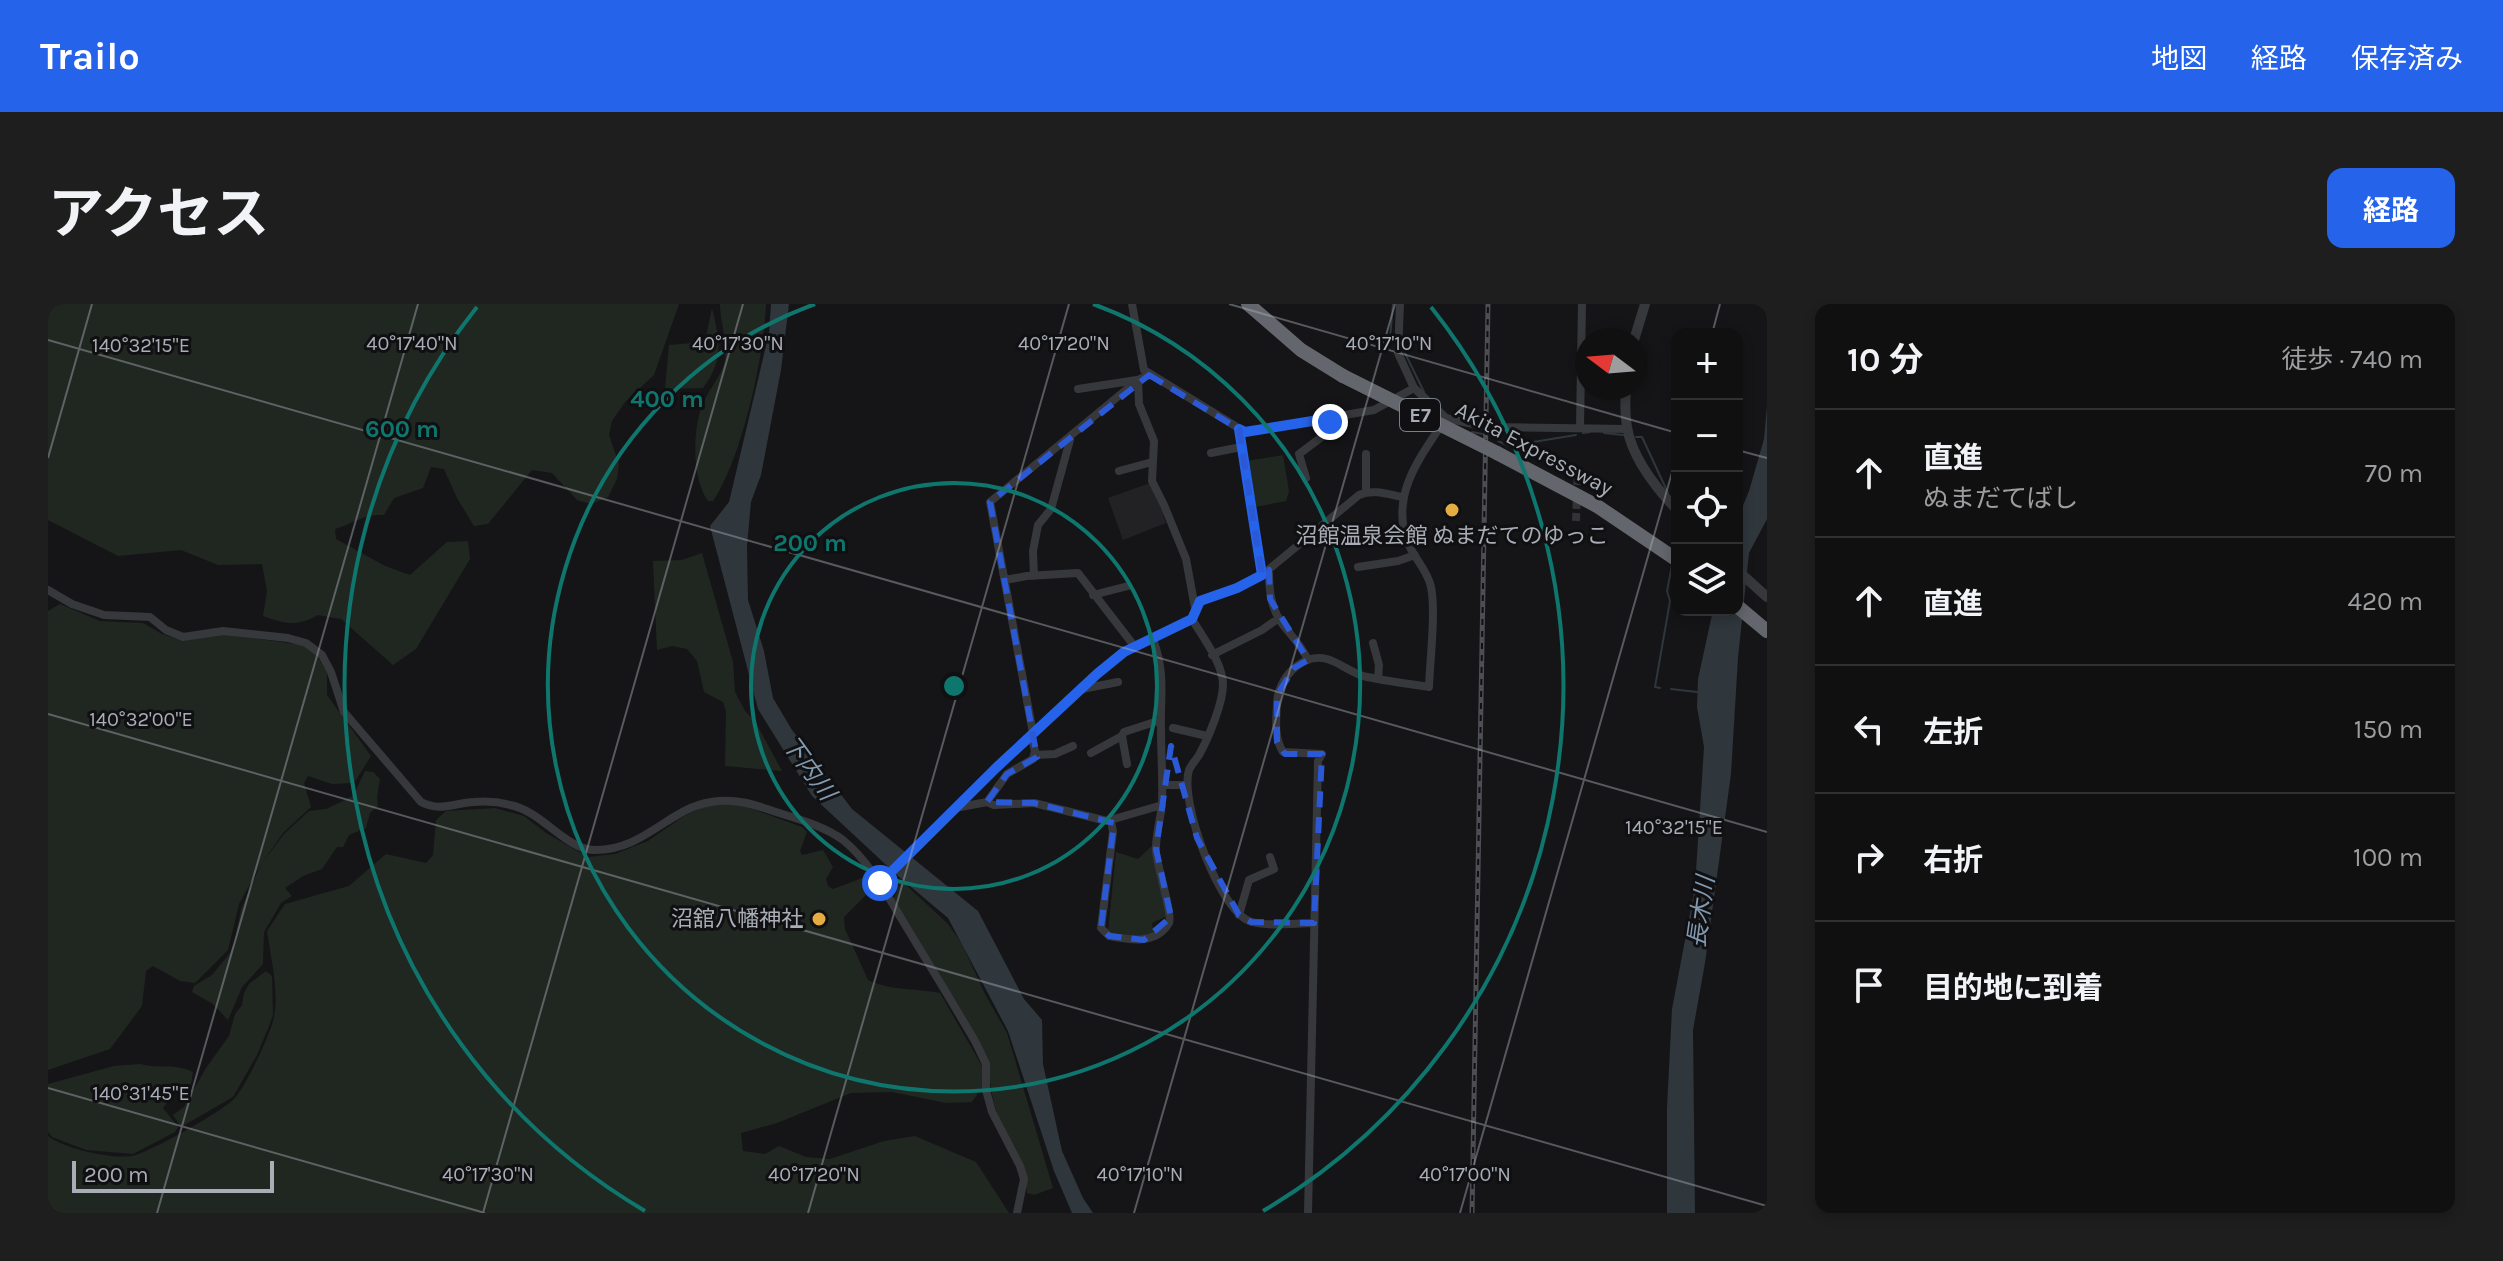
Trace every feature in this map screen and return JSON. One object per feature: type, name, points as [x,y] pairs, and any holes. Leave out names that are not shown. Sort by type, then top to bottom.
[{"type":"highway","name":"Akita Expressway","points":[[1248,304],[1301,350],[1343,376],[1597,506],[1671,556]]},
{"type":"highway","points":[[1743,611],[1767,631]]},
{"type":"street","points":[[1132,304],[1144,370],[1245,432],[1374,410],[1414,388]]},
{"type":"street","points":[[1400,304],[1398,353],[1414,388],[1446,418],[1486,427],[1627,429]]},
{"type":"street","points":[[1580,427],[1582,304]]},
{"type":"street","points":[[1638,328],[1645,304]]},
{"type":"street","points":[[1078,389],[1138,380],[1149,375]]},
{"type":"street","points":[[1035,755],[990,502],[1138,380]]},
{"type":"street","points":[[1138,380],[1139,404],[1154,441],[1152,481],[1186,559],[1194,614],[1222,675],[1223,688],[1207,736],[1189,769],[1189,807],[1197,838],[1218,882],[1239,915],[1251,922],[1314,923]]},
{"type":"street","points":[[1626,400],[1627,429],[1637,456],[1659,491],[1671,504]]},
{"type":"street","points":[[1306,478],[1299,454],[1327,433],[1331,418]]},
{"type":"street","points":[[1308,1213],[1318,761],[1322,754],[1283,752],[1276,737],[1277,695],[1281,684],[1294,668],[1308,660],[1326,659],[1350,673],[1429,687],[1431,585],[1404,529],[1402,497],[1415,465],[1446,418]]},
{"type":"street","points":[[1239,429],[1270,599],[1279,618],[1298,641],[1308,660]]},
{"type":"street","points":[[1034,576],[1033,551],[1038,525],[1051,509],[1070,438]]},
{"type":"street","points":[[1211,453],[1241,447]]},
{"type":"street","points":[[1366,454],[1366,492]]},
{"type":"street","points":[[1119,471],[1152,462]]},
{"type":"street","points":[[883,881],[954,808],[1124,652],[1153,639],[1194,614],[1200,601],[1206,597],[1237,588],[1266,572],[1359,495],[1366,492],[1402,497]]},
{"type":"street","points":[[1358,567],[1415,555]]},
{"type":"street","points":[[1005,580],[1078,573],[1135,647]]},
{"type":"street","points":[[1743,575],[1767,597]]},
{"type":"street","points":[[1093,595],[1128,586]]},
{"type":"street","points":[[48,590],[72,604],[104,615],[150,617],[166,630],[183,637],[223,631],[306,643],[322,655],[344,712],[421,802],[430,807],[473,802],[511,805],[527,810],[572,842],[592,850],[615,848],[648,835],[699,804],[745,801],[831,833],[848,845],[883,881],[976,1043],[986,1064],[986,1090],[992,1112],[1024,1179],[1017,1213]]},
{"type":"street","points":[[1212,655],[1279,618]]},
{"type":"street","points":[[1111,820],[1113,832],[1101,928],[1109,936],[1144,940],[1155,936],[1169,924],[1171,917],[1162,888],[1156,849],[1162,805],[1163,675],[1153,639]]},
{"type":"street","points":[[1373,643],[1378,679]]},
{"type":"street","points":[[1082,689],[1118,682]]},
{"type":"street","points":[[1091,753],[1128,730],[1161,720]]},
{"type":"street","points":[[1173,728],[1207,736]]},
{"type":"street","points":[[1122,736],[1127,764]]},
{"type":"street","points":[[987,802],[1007,774],[1035,755],[1055,754],[1073,746]]},
{"type":"street","points":[[1162,785],[1187,785]]},
{"type":"street","points":[[954,808],[987,802],[994,805],[1034,803],[1091,819],[1111,820],[1162,805]]},
{"type":"street","points":[[848,845],[883,895]]},
{"type":"street","points":[[1239,915],[1249,880],[1274,869],[1270,857]]},
{"type":"highlighted area","points":[[1149,375],[1239,429],[1262,575],[1269,570],[1270,599],[1308,660],[1294,668],[1277,695],[1277,742],[1285,754],[1322,754],[1314,923],[1251,922],[1239,915],[1197,838],[1171,746],[1156,849],[1171,917],[1144,940],[1109,936],[1101,928],[1114,823],[1034,803],[987,802],[1007,774],[1037,757],[990,502]]},
{"type":"shaded area","points":[[48,304],[679,304],[654,375],[625,402],[612,421],[609,435],[619,464],[617,479],[608,497],[591,504],[577,500],[552,473],[532,470],[488,524],[474,526],[444,469],[431,467],[423,488],[394,498],[384,515],[364,517],[335,529],[336,539],[385,566],[410,575],[447,542],[468,541],[470,559],[416,649],[393,665],[341,619],[318,615],[291,623],[263,616],[267,591],[262,564],[218,565],[181,550],[118,556],[48,520]]},
{"type":"shaded area","points":[[720,304],[766,304],[761,351],[742,434],[724,482],[713,501],[708,501],[702,491],[695,451],[701,410],[725,360]]},
{"type":"shaded area","points":[[712,308],[718,350],[710,378],[703,388],[665,389],[669,345],[693,343],[704,346]]},
{"type":"shaded area","points":[[1283,455],[1289,491],[1286,501],[1255,507],[1247,461]]},
{"type":"shaded area","points":[[1150,483],[1166,513],[1163,515],[1166,523],[1123,540],[1108,498]]},
{"type":"shaded area","points":[[702,553],[733,662],[735,692],[782,771],[725,766],[726,711],[723,702],[704,692],[697,661],[687,649],[672,646],[657,650],[653,561],[682,560]]},
{"type":"shaded area","points":[[60,604],[100,621],[143,623],[183,641],[223,634],[303,645],[318,657],[327,673],[327,695],[371,756],[354,783],[332,784],[308,776],[304,783],[311,807],[283,833],[262,863],[284,834],[309,811],[326,809],[353,796],[365,771],[373,772],[380,779],[378,806],[370,813],[366,828],[349,835],[343,847],[337,847],[322,869],[303,876],[285,888],[292,896],[281,903],[264,932],[263,964],[242,987],[228,1020],[213,1004],[192,992],[194,986],[212,975],[230,953],[241,909],[261,864],[239,904],[228,950],[195,983],[180,981],[153,966],[146,971],[142,1006],[110,1049],[48,1070],[48,611]]},
{"type":"shaded area","points":[[736,803],[802,827],[807,832],[800,851],[802,855],[823,850],[833,867],[826,879],[833,889],[865,877],[872,889],[844,917],[845,929],[868,980],[894,988],[940,993],[982,1066],[983,1086],[972,1102],[946,1103],[892,1092],[851,1093],[777,1123],[741,1133],[743,1151],[765,1154],[779,1146],[806,1157],[830,1159],[884,1141],[915,1136],[976,1162],[1009,1213],[48,1213],[48,1136],[91,1153],[136,1155],[201,1122],[238,1094],[263,1048],[274,1017],[275,985],[267,931],[285,904],[349,886],[386,854],[426,863],[433,855],[436,820],[446,811],[495,808],[524,816],[546,833],[588,857],[615,854],[648,841],[684,816],[708,805]]},
{"type":"shaded area","points":[[1154,844],[1169,915],[1152,923],[1154,933],[1143,937],[1108,932],[1116,852],[1138,859]]},
{"type":"shaded area","points":[[904,883],[948,924],[962,944],[1007,1033],[1053,1188],[1034,1195],[1027,1193],[996,1111],[989,1063],[893,900],[900,884]]},
{"type":"shaded area","points":[[266,971],[272,976],[273,1015],[257,1055],[233,1097],[181,1127],[173,1115],[184,1107],[229,1036],[249,984]]},
{"type":"shaded area","points":[[114,1066],[179,1067],[193,1072],[191,1084],[177,1089],[163,1108],[178,1127],[175,1132],[133,1154],[86,1150],[52,1137],[48,1132],[48,1084]]},
{"type":"water","name":"下内川","points":[[771,304],[789,304],[781,370],[761,475],[751,502],[747,546],[748,600],[764,651],[773,698],[792,730],[852,809],[978,911],[1024,999],[1042,1020],[1043,1064],[1062,1151],[1093,1213],[1072,1213],[1054,1171],[1008,1031],[948,918],[812,796],[758,709],[710,526],[729,502],[769,333]]},
{"type":"water","name":"長木川","points":[[1767,406],[1767,519],[1749,553],[1743,610],[1743,506],[1764,439]]},
{"type":"water","name":"長木川","points":[[1712,616],[1742,616],[1731,774],[1693,1030],[1695,1213],[1667,1213],[1667,1108],[1672,1009],[1695,887],[1704,747],[1697,707],[1698,679]]},
{"type":"waterway","points":[[1393,304],[1390,339],[1393,341]]},
{"type":"waterway","points":[[1402,347],[1424,392]]},
{"type":"waterway","points":[[1472,432],[1482,434]]},
{"type":"waterway","points":[[1583,433],[1590,432]]},
{"type":"waterway","points":[[1496,433],[1498,441],[1509,446],[1576,435]]},
{"type":"waterway","points":[[1604,433],[1623,435]]},
{"type":"waterway","points":[[1636,437],[1642,437],[1668,493]]},
{"type":"waterway","points":[[1660,688],[1655,687],[1670,601],[1667,591],[1671,570]]},
{"type":"waterway","points":[[1671,689],[1697,692]]},
{"type":"tunnel","points":[[1576,521],[1578,468]]},
{"type":"railway","points":[[1472,1213],[1488,304]]},
{"type":"place","name":"沼館温泉会館 ぬまだてのゆっこ","points":[[1452,510]]},
{"type":"place","name":"沼舘八幡神社","points":[[819,919]]},
{"type":"route","points":[[880,883],[997,767],[1124,652],[1192,619],[1200,601],[1206,597],[1237,588],[1262,575],[1239,429],[1245,432],[1331,418],[1330,422]]}]
